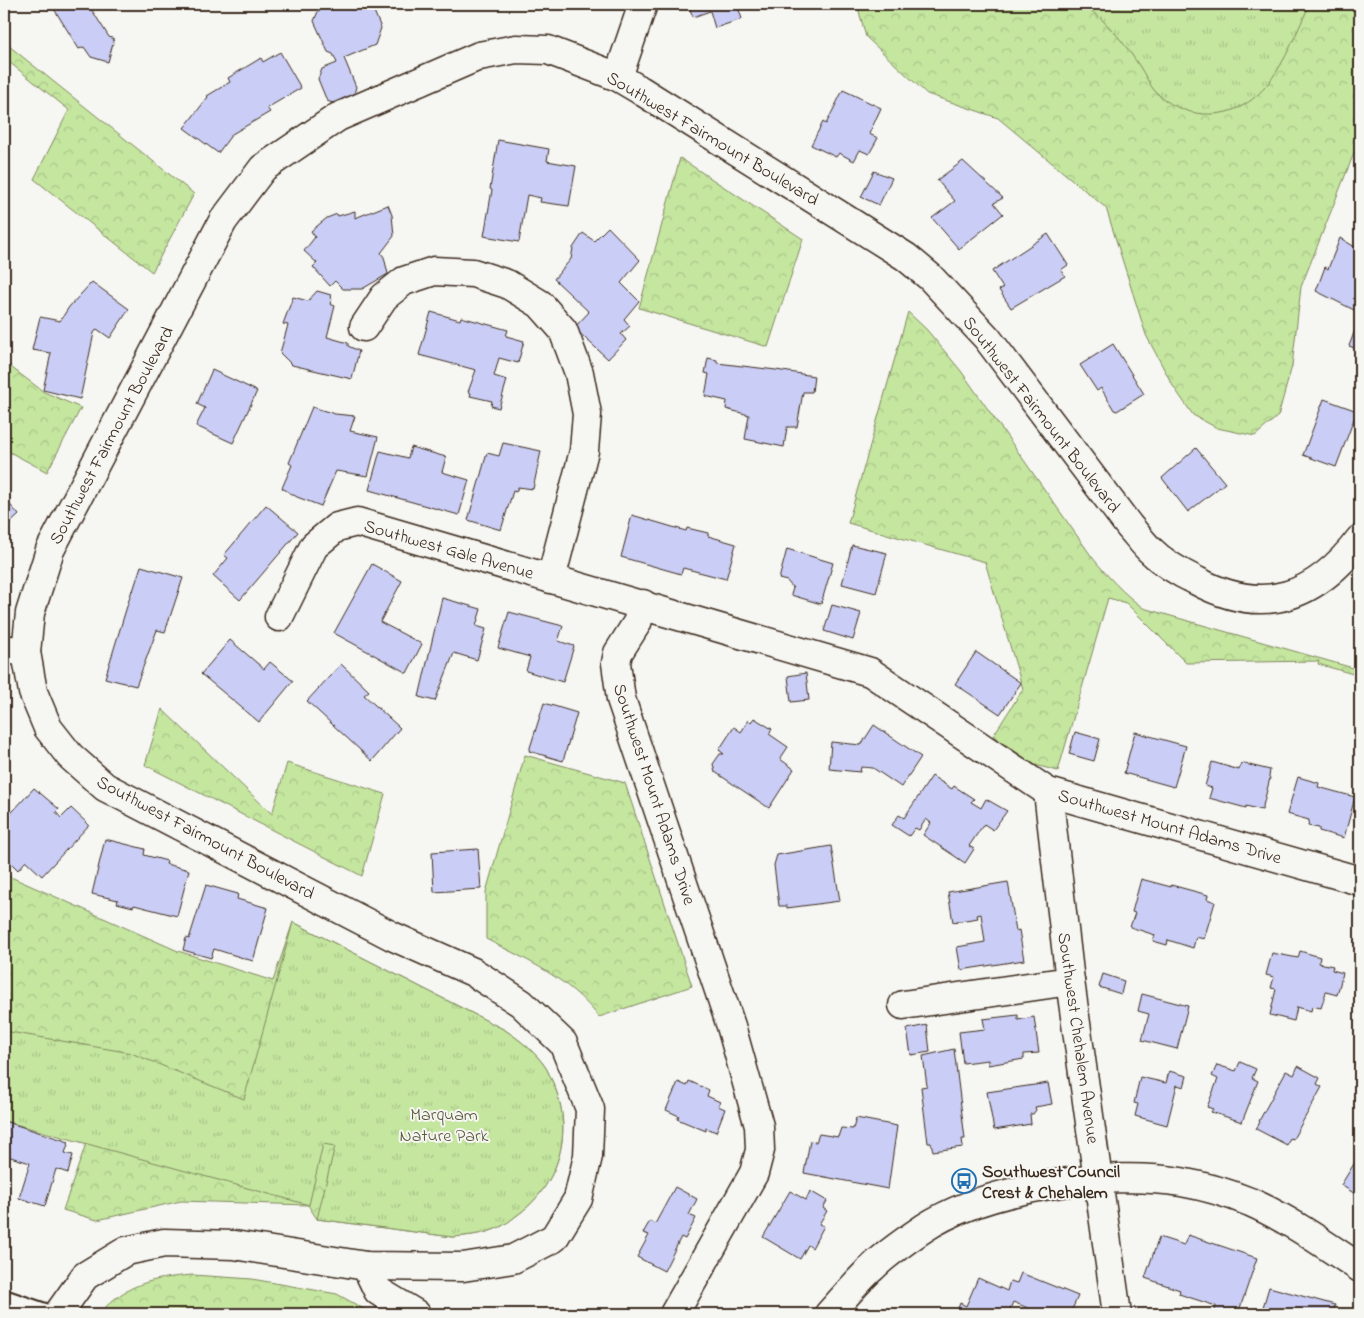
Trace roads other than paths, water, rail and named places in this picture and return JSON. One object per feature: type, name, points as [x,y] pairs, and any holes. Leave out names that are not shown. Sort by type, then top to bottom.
[{"type":"street","points":[[618,77],[643,4]]},
{"type":"street","name":"Southwest Fairmount Boulevard","points":[[58,1314],[85,1276],[126,1251],[164,1244],[234,1246],[366,1266],[463,1268],[513,1259],[554,1238],[578,1199],[588,1156],[590,1109],[563,1043],[522,1003],[473,972],[392,936],[105,786],[70,756],[48,728],[15,650],[30,613],[50,550],[223,221],[263,168],[338,117],[479,56],[516,49],[548,50],[618,77],[906,257],[930,277],[987,338],[1129,526],[1150,550],[1174,570],[1206,586],[1237,598],[1254,600],[1271,598],[1291,594],[1322,578],[1336,567],[1360,538]]},
{"type":"street","name":"Southwest Gale Avenue","points":[[364,327],[384,297],[404,281],[434,271],[473,274],[507,284],[540,304],[563,330],[579,373],[587,414],[584,451],[551,579]]},
{"type":"street","name":"Southwest Gale Avenue","points":[[279,617],[314,546],[337,527],[357,522],[643,604]]},
{"type":"street","name":"Southwest Mount Adams Drive","points":[[674,1314],[754,1173],[760,1150],[759,1126],[730,1026],[621,699],[616,663],[618,653],[637,623],[643,604],[870,672],[1048,792],[1360,881]]},
{"type":"street","name":"Southwest Chehalem Avenue","points":[[1048,792],[1070,981],[1117,1314]]},
{"type":"street","points":[[903,1005],[1070,981]]},
{"type":"street","points":[[829,1314],[873,1266],[924,1228],[947,1215],[1000,1195],[1024,1189],[1098,1179],[1159,1179],[1181,1182],[1228,1194],[1271,1213],[1360,1268]]},
{"type":"street","points":[[366,1266],[378,1290],[416,1314]]},
{"type":"lane","points":[[4,1298],[51,1314]]},
{"type":"place","name":"Southwest Council Crest & Chehalem","points":[[964,1181]]},
{"type":"park label","name":"Marquam Nature Park","points":[[444,1124]]}]
